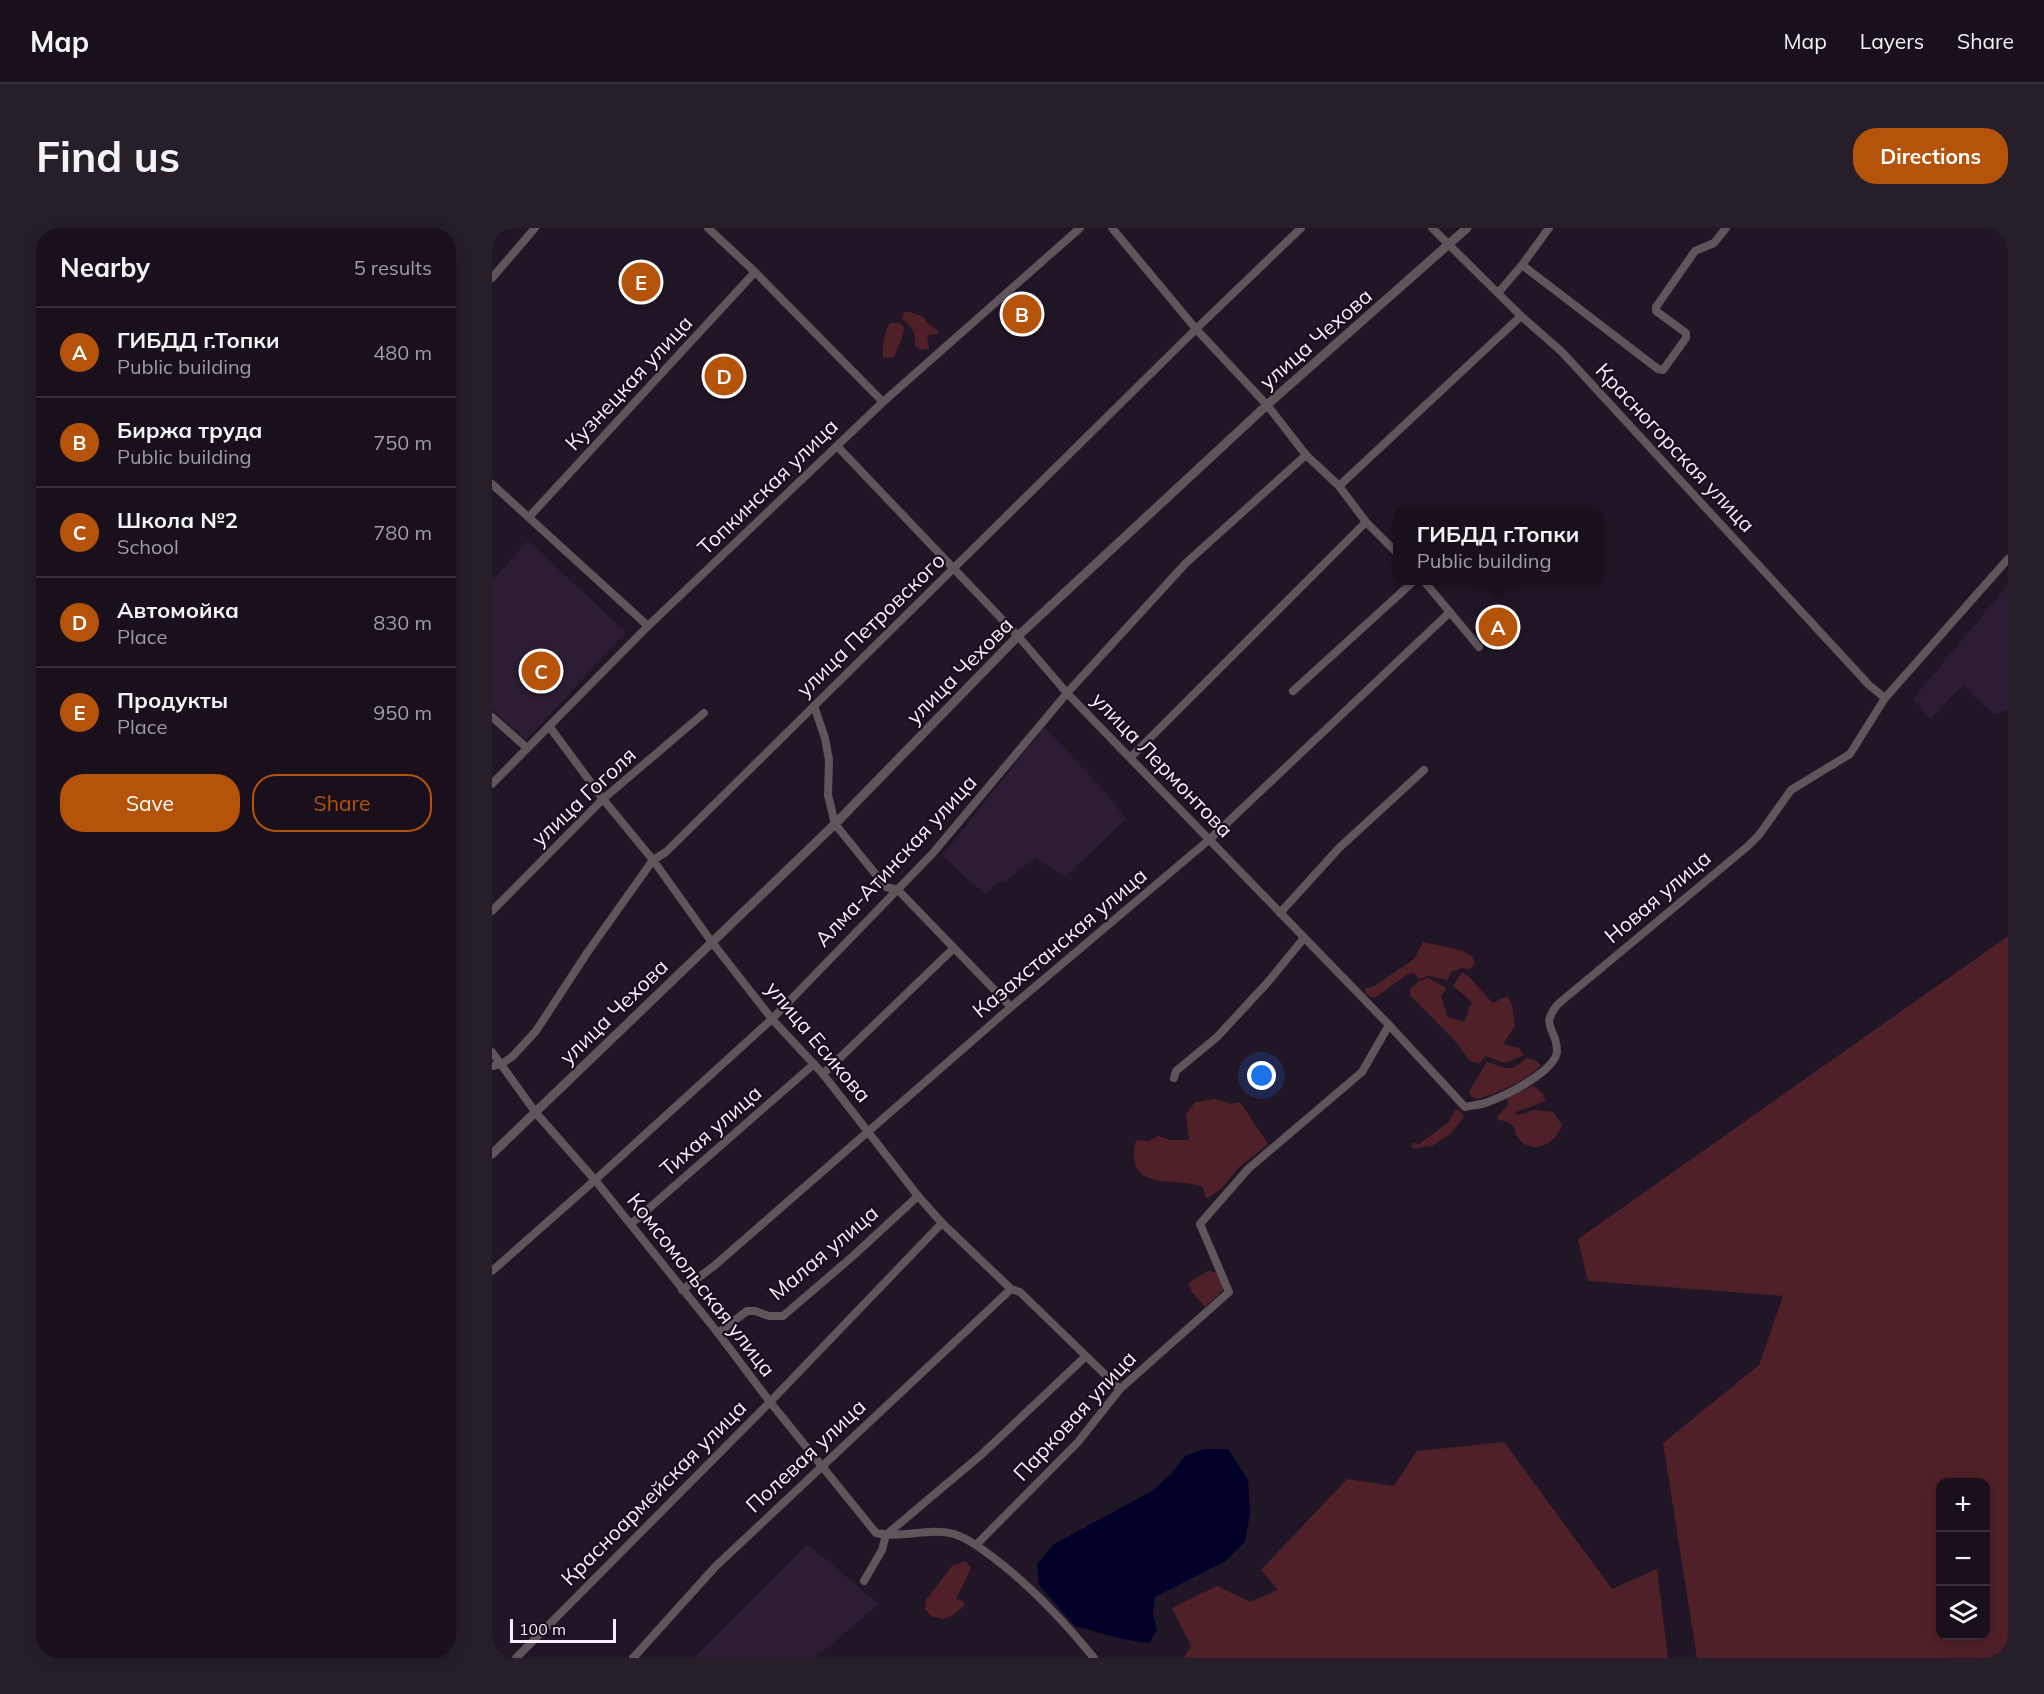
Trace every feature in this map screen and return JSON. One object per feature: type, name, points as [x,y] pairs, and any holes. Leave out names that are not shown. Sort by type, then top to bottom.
[{"type":"street","points":[[492,278],[536,228]]},
{"type":"street","points":[[708,228],[755,272],[883,402]]},
{"type":"street","name":"Топкинская улица","points":[[492,784],[648,626],[883,402],[1080,228]]},
{"type":"street","points":[[1112,228],[1196,328],[1267,405],[1306,455],[1339,486],[1366,522],[1393,549]]},
{"type":"street","name":"улица Петровского","points":[[492,1066],[501,1064],[523,1047],[536,1031],[587,953],[653,860],[666,852],[954,570],[1196,328],[1301,228]]},
{"type":"street","name":"Красногорская улица","points":[[1432,228],[1521,316],[1562,352],[1869,685],[1885,698]]},
{"type":"street","name":"улица Чехова","points":[[492,1154],[835,824],[1018,636],[1267,405],[1467,228]]},
{"type":"street","points":[[1498,294],[1522,266],[1549,228]]},
{"type":"street","points":[[1522,266],[1658,369],[1663,370],[1686,338],[1686,333],[1656,311],[1656,306],[1695,251],[1714,243],[1726,228]]},
{"type":"street","name":"Кузнецкая улица","points":[[529,517],[755,272]]},
{"type":"street","points":[[1339,486],[1521,316]]},
{"type":"street","name":"улица Лермонтова","points":[[837,446],[1018,636],[1067,693],[1389,1025],[1465,1107]]},
{"type":"street","name":"Алма-Атинская улица","points":[[492,1271],[596,1180],[772,1018],[933,854],[1067,693],[1186,563],[1306,455]]},
{"type":"street","points":[[492,484],[648,626]]},
{"type":"street","points":[[1131,757],[1366,522]]},
{"type":"street","name":"Новая улица","points":[[1465,1107],[1488,1102],[1536,1077],[1551,1065],[1557,1051],[1549,1023],[1550,1014],[1558,1004],[1748,846],[1759,835],[1791,790],[1850,754],[1885,698],[2008,559]]},
{"type":"street","points":[[1293,691],[1410,585]]},
{"type":"street","points":[[1427,585],[1479,647]]},
{"type":"street","name":"Казахстанская улица","points":[[682,1290],[714,1266],[1011,1007],[1210,839],[1450,612]]},
{"type":"street","points":[[814,706],[825,738],[829,760],[828,795],[835,824],[886,887],[898,891],[1011,1007]]},
{"type":"street","name":"улица Гоголя","points":[[492,911],[603,799],[704,713]]},
{"type":"street","points":[[492,717],[527,748]]},
{"type":"street","name":"улица Есикова","points":[[549,726],[603,799],[653,860],[711,941],[772,1018],[823,1074],[918,1196],[942,1223],[1011,1289],[1020,1292],[1120,1389]]},
{"type":"street","points":[[1280,914],[1339,848],[1424,770]]},
{"type":"street","points":[[1174,1077],[1176,1071],[1217,1037],[1261,990],[1304,938]]},
{"type":"street","points":[[823,1074],[953,949]]},
{"type":"street","name":"Парковая улица","points":[[976,1545],[1078,1442],[1120,1389],[1229,1292],[1200,1224],[1248,1168],[1362,1072],[1389,1025]]},
{"type":"street","name":"Комсомольская улица","points":[[492,1052],[536,1113],[596,1180],[876,1533],[886,1535]]},
{"type":"street","name":"Тихая улица","points":[[631,1224],[814,1064]]},
{"type":"street","name":"Малая улица","points":[[718,1333],[747,1311],[783,1316],[918,1196]]},
{"type":"street","name":"Красноармейская улица","points":[[516,1658],[770,1402],[942,1223]]},
{"type":"street","name":"Полевая улица","points":[[633,1658],[715,1567],[1011,1289]]},
{"type":"street","points":[[864,1581],[882,1550],[886,1535],[981,1455],[1085,1357]]},
{"type":"street","points":[[886,1535],[928,1532],[953,1534],[976,1545],[1022,1579],[1069,1627],[1094,1658]]},
{"type":"shaded area","points":[[904,312],[924,317],[927,323],[938,331],[938,334],[927,335],[929,348],[922,350],[915,346],[913,330],[902,319]]},
{"type":"shaded area","points":[[890,323],[899,323],[904,327],[903,335],[894,357],[883,358],[884,340]]},
{"type":"shaded area","points":[[528,541],[626,632],[526,740],[492,709],[492,580]]},
{"type":"shaded area","points":[[2008,585],[2008,710],[1993,714],[1963,685],[1931,719],[1913,699]]},
{"type":"shaded area","points":[[1044,727],[1107,794],[1126,819],[1065,877],[1035,857],[1005,882],[1002,880],[985,894],[942,856]]},
{"type":"shaded area","points":[[2008,936],[2008,1658],[1697,1658],[1663,1443],[1759,1365],[1783,1296],[1588,1281],[1578,1239]]},
{"type":"shaded area","points":[[1423,942],[1460,950],[1472,956],[1475,964],[1470,969],[1462,968],[1451,972],[1447,980],[1429,976],[1419,979],[1414,973],[1408,974],[1376,997],[1373,998],[1366,994],[1365,988],[1373,987],[1414,959]]},
{"type":"shaded area","points":[[1462,972],[1493,1003],[1507,996],[1512,1005],[1515,1026],[1503,1044],[1519,1048],[1524,1055],[1505,1063],[1485,1056],[1479,1064],[1469,1060],[1456,1042],[1410,995],[1410,989],[1419,981],[1428,978],[1446,988],[1441,997],[1448,1017],[1464,1022],[1472,1002],[1453,986]]},
{"type":"shaded area","points":[[1526,1058],[1537,1061],[1541,1066],[1519,1082],[1502,1090],[1475,1099],[1470,1095],[1469,1091],[1487,1062],[1503,1068],[1512,1068]]},
{"type":"shaded area","points":[[1534,1086],[1543,1094],[1545,1101],[1514,1113],[1519,1115],[1534,1110],[1553,1112],[1562,1125],[1550,1142],[1531,1147],[1518,1137],[1513,1125],[1497,1117],[1508,1105],[1508,1096]]},
{"type":"shaded area","points":[[1215,1099],[1231,1104],[1240,1102],[1268,1144],[1238,1168],[1222,1188],[1206,1199],[1203,1187],[1154,1180],[1144,1176],[1137,1169],[1134,1157],[1136,1140],[1149,1141],[1158,1136],[1171,1140],[1189,1140],[1186,1115],[1195,1102]]},
{"type":"shaded area","points":[[1455,1109],[1460,1111],[1464,1117],[1451,1133],[1431,1147],[1413,1149],[1411,1145],[1413,1143],[1419,1144],[1449,1122]]},
{"type":"shaded area","points":[[1208,1271],[1217,1272],[1222,1281],[1223,1290],[1205,1307],[1192,1292],[1188,1283]]},
{"type":"shaded area","points":[[1504,1442],[1612,1589],[1657,1569],[1668,1658],[1184,1658],[1191,1646],[1172,1608],[1217,1586],[1250,1602],[1278,1590],[1261,1570],[1347,1479],[1394,1486],[1417,1451]]},
{"type":"shaded area","points":[[807,1544],[879,1604],[815,1658],[694,1658]]},
{"type":"shaded area","points":[[966,1561],[971,1568],[956,1599],[963,1601],[965,1606],[951,1616],[942,1619],[931,1616],[925,1609],[926,1600],[952,1566]]},
{"type":"water","points":[[1205,1449],[1228,1449],[1248,1480],[1250,1513],[1245,1542],[1226,1561],[1155,1597],[1153,1615],[1157,1630],[1149,1643],[1122,1639],[1075,1626],[1039,1585],[1037,1564],[1054,1544],[1152,1491],[1171,1474],[1185,1456]]},
{"type":"place","name":"Продукты","points":[[641,282]]},
{"type":"place","name":"Биржа труда","points":[[1022,314]]},
{"type":"place","name":"Автомойка","points":[[724,376]]},
{"type":"place","name":"ГИБДД г.Топки","points":[[1498,627]]},
{"type":"place","name":"Школа №2","points":[[541,671]]}]
